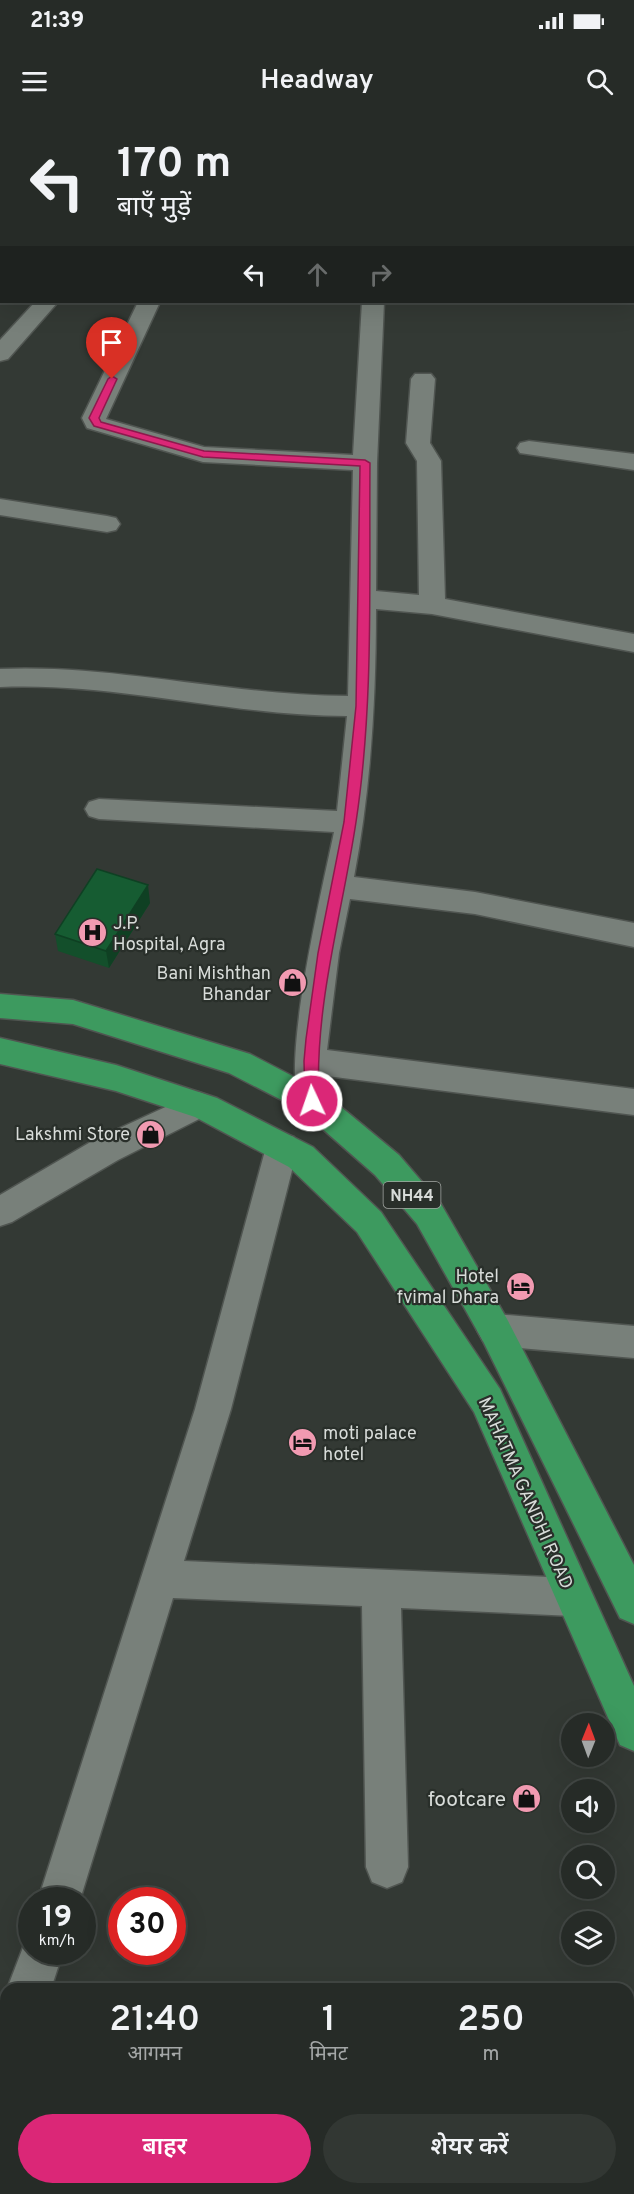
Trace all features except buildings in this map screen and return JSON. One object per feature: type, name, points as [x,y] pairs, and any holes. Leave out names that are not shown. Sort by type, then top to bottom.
[{"type":"highway","name":"NH44","points":[[0,1006],[73,1012],[239,1063],[312,1101],[387,1165],[429,1214],[495,1330],[634,1605]]},
{"type":"highway","name":"MAHATMA GANDHI ROAD","points":[[0,1051],[116,1078],[198,1105],[300,1157],[369,1222],[487,1401],[634,1731]]},
{"type":"street","points":[[0,354],[45,303]]},
{"type":"street","points":[[149,303],[94,418],[95,423],[203,454],[365,463]]},
{"type":"street","points":[[312,1101],[310,1061],[324,953],[350,822],[362,706],[365,463],[373,303]]},
{"type":"street","points":[[423,378],[418,443],[429,461],[432,605]]},
{"type":"street","points":[[529,448],[634,462]]},
{"type":"street","points":[[0,507],[107,524]]},
{"type":"street","points":[[365,599],[432,605],[634,643]]},
{"type":"street","points":[[0,678],[48,676],[295,706],[362,706]]},
{"type":"street","points":[[99,809],[350,822]]},
{"type":"street","points":[[339,886],[475,903],[634,935]]},
{"type":"street","points":[[310,1061],[634,1102]]},
{"type":"street","points":[[0,1212],[106,1150],[198,1105]]},
{"type":"street","points":[[63,1887],[213,1409],[282,1147]]},
{"type":"street","points":[[495,1330],[634,1342]]},
{"type":"street","points":[[160,1579],[573,1597]]},
{"type":"street","points":[[381,1589],[387,1867]]},
{"type":"street","points":[[31,1983],[37,1965]]},
{"type":"place","name":"J.P. Hospital, Agra","points":[[92,933]]},
{"type":"place","name":"Bani Mishthan Bhandar","points":[[292,983]]},
{"type":"place","name":"Lakshmi Store","points":[[151,1134]]},
{"type":"place","name":"Hotel fvimal Dhara","points":[[520,1286]]},
{"type":"place","name":"moti palace hotel","points":[[302,1443]]},
{"type":"place","name":"footcare","points":[[527,1799]]},
{"type":"route","points":[[112,379],[94,418],[97,424],[203,454],[224,457],[365,463],[362,706],[350,822],[324,953],[310,1061],[312,1101]]}]
